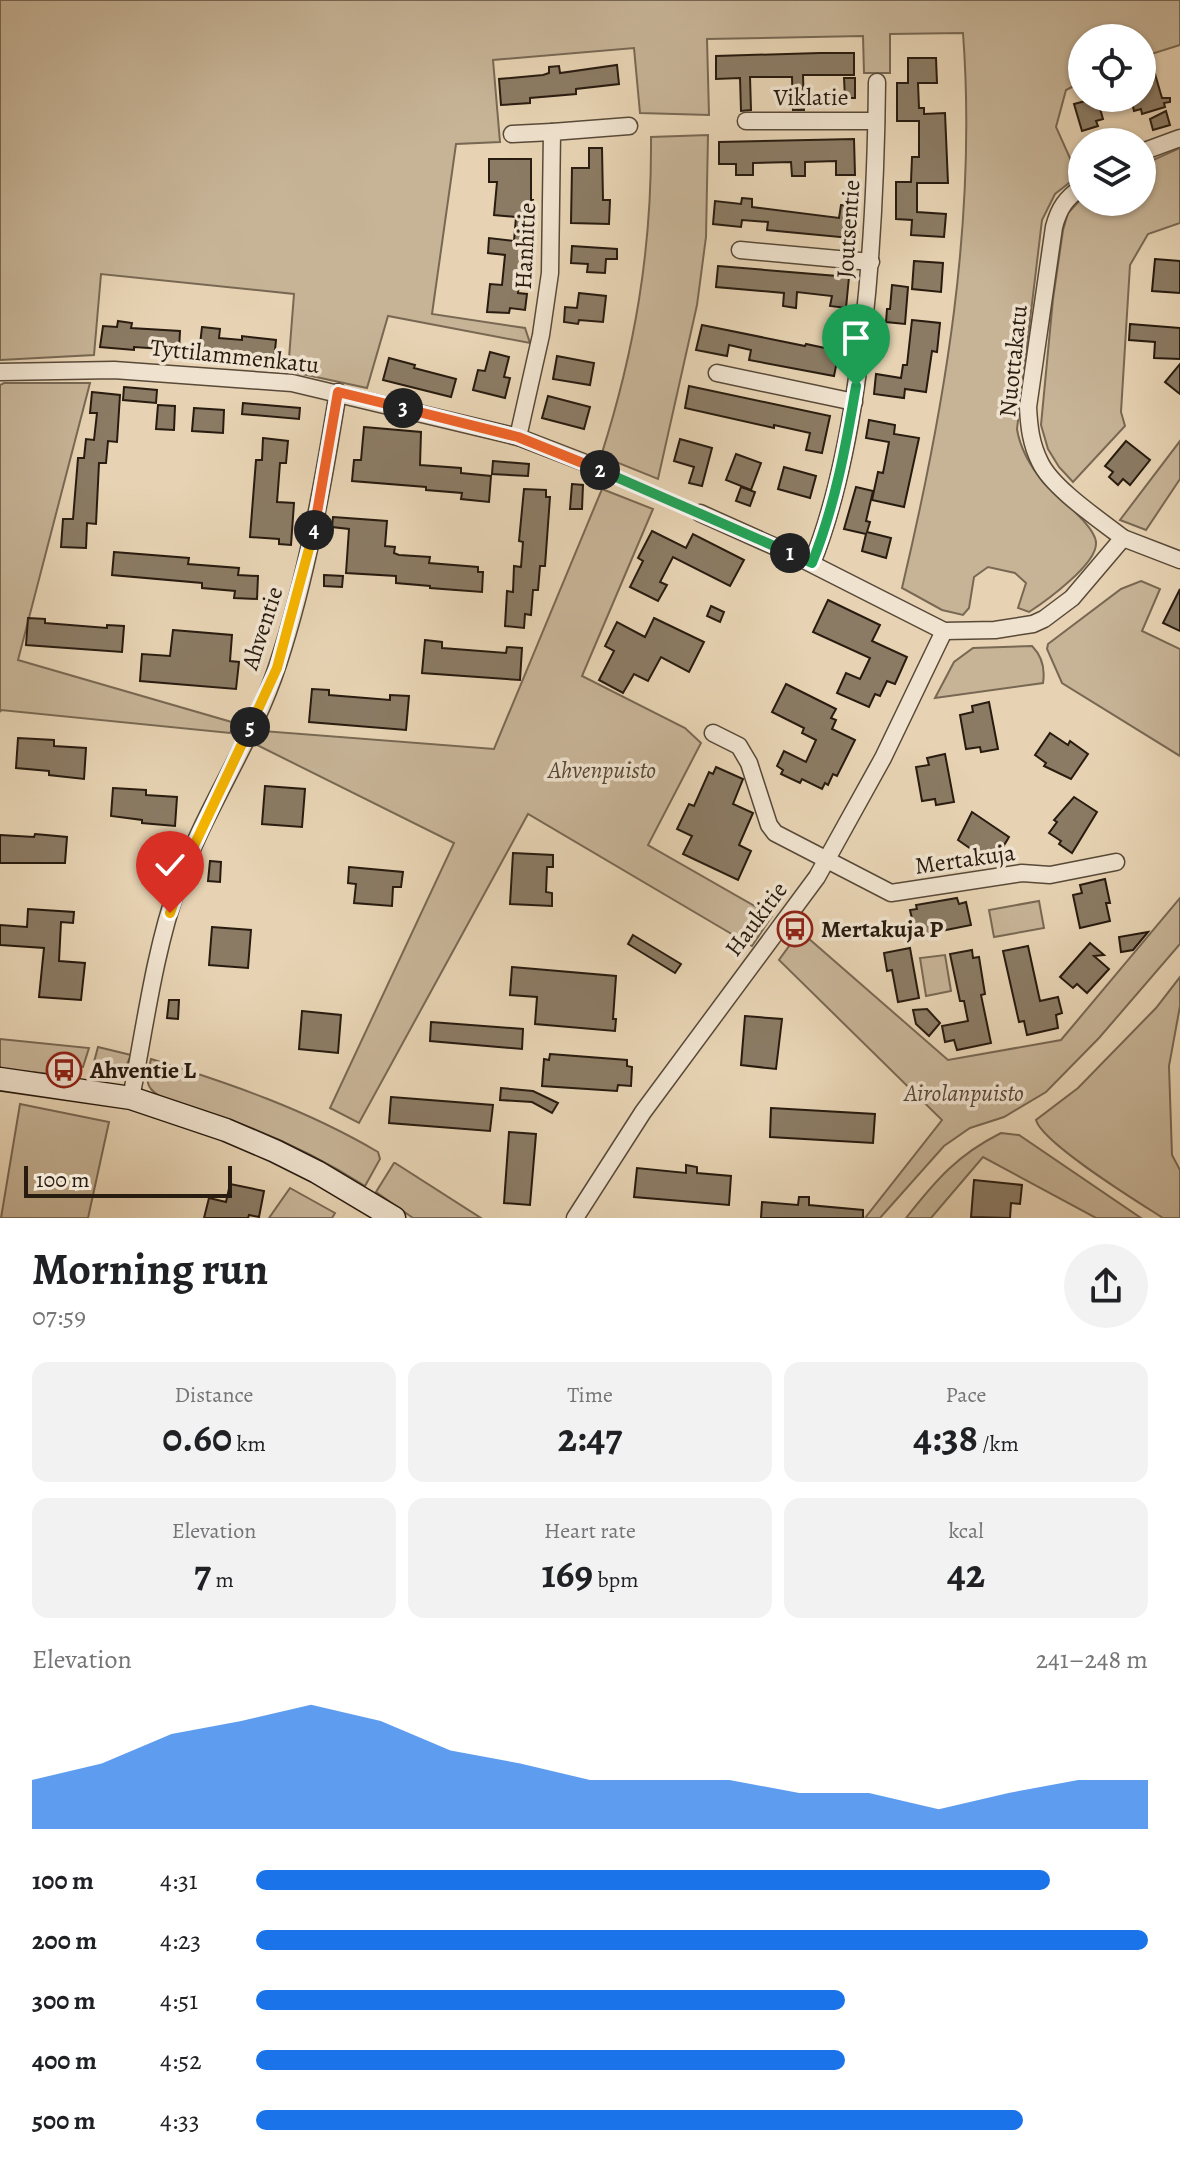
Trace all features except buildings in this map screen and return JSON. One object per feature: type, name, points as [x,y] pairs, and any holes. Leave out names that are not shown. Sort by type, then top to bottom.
[{"type":"street","name":"Joutsentie","points":[[812,563],[834,499],[854,402],[871,262],[876,191],[877,82]]},
{"type":"street","name":"Viklatie","points":[[746,121],[876,121]]},
{"type":"street","points":[[512,134],[629,126]]},
{"type":"street","name":"Hanhitie","points":[[518,437],[541,335],[550,273],[552,132]]},
{"type":"street","points":[[1156,147],[1180,138]]},
{"type":"street","name":"Nuottakatu","points":[[1068,197],[1054,227],[1028,407],[1030,435],[1041,465],[1069,496],[1123,538],[1180,560]]},
{"type":"street","points":[[740,250],[871,262]]},
{"type":"street","name":"Tyttilammenkatu","points":[[0,372],[176,372],[292,383],[518,437],[583,462]]},
{"type":"street","points":[[717,373],[854,402]]},
{"type":"street","name":"Ahventie","points":[[131,1098],[177,886],[271,681],[288,630],[314,531],[338,392]]},
{"type":"street","name":"Tyttilammenkatu","points":[[700,513],[812,563],[944,631]]},
{"type":"street","points":[[944,631],[995,630],[1033,624],[1044,619],[1072,598],[1123,538]]},
{"type":"street","name":"Haukitie","points":[[575,1218],[643,1112],[719,1006],[786,922],[827,860],[883,758],[944,631]]},
{"type":"street","name":"Mertakuja","points":[[713,733],[739,746],[749,763],[769,825],[775,833],[891,893],[1022,873],[1050,875],[1116,862]]},
{"type":"street","points":[[0,1079],[131,1098],[226,1130],[275,1151],[394,1218]]},
{"type":"lane","name":"Tyttilammenkatu","points":[[583,462],[700,513]]},
{"type":"green space","points":[[0,0],[1180,0],[1180,45],[1156,53],[1156,24],[1068,24],[1068,89],[1056,127],[1068,154],[1068,184],[1055,194],[1042,220],[1017,429],[1023,451],[1039,477],[1090,528],[1096,543],[1094,552],[1080,571],[1029,612],[1018,608],[1026,583],[1015,573],[988,567],[974,577],[969,608],[963,615],[942,610],[902,588],[932,451],[954,312],[965,173],[963,33],[890,34],[890,73],[864,73],[863,36],[707,39],[709,115],[640,113],[634,48],[493,60],[500,142],[456,144],[432,314],[525,328],[530,343],[388,316],[367,388],[288,371],[294,294],[101,274],[94,355],[0,360]]},
{"type":"green space","points":[[708,135],[706,237],[697,305],[658,479],[601,456],[623,377],[639,299],[651,179],[651,137]]},
{"type":"green space","points":[[1180,148],[1180,223],[1148,234],[1130,265],[1121,412],[1125,426],[1073,482],[1048,449],[1041,425],[1063,230],[1068,213],[1068,216],[1156,216],[1156,159]]},
{"type":"green space","points":[[90,383],[18,660],[235,723],[230,733],[0,712],[0,385]]},
{"type":"green space","points":[[1180,441],[1180,479],[1146,530],[1120,520]]},
{"type":"green space","name":"Ahvenpuisto","points":[[602,489],[653,509],[582,676],[685,728],[701,743],[648,845],[772,916],[752,946],[528,814],[359,1123],[330,1108],[454,843],[257,745],[263,731],[494,749]]},
{"type":"green space","points":[[1141,581],[1160,589],[1142,631],[1180,649],[1180,756],[1062,683],[1047,649],[1048,644],[1121,589]]},
{"type":"green space","points":[[1032,646],[1042,663],[1043,683],[935,698],[954,662],[973,648]]},
{"type":"green space","name":"Airolanpuisto","points":[[1180,898],[1180,944],[1099,1038],[1046,1092],[1004,1117],[970,1128],[944,1146],[880,1218],[865,1218],[942,1120],[779,960],[800,931],[948,1060],[1061,1040]]},
{"type":"green space","points":[[1039,901],[1044,928],[994,937],[989,910]]},
{"type":"green space","points":[[945,955],[951,991],[926,996],[920,958]]},
{"type":"green space","name":"Airolanpuisto","points":[[1180,977],[1180,1006],[1169,1066],[1172,1155],[1180,1170],[1180,1218],[1163,1218],[1072,1157],[1042,1130],[1036,1120],[1078,1088],[1156,1008]]},
{"type":"green space","points":[[0,1039],[89,1048],[83,1067],[55,1064],[52,1074],[0,1069]]},
{"type":"green space","points":[[98,1047],[131,1055],[122,1076],[115,1080],[90,1077]]},
{"type":"green space","points":[[151,1059],[296,1110],[378,1152],[380,1159],[365,1186],[304,1151],[262,1132],[155,1093],[148,1082]]},
{"type":"green space","points":[[20,1104],[109,1122],[88,1218],[1,1218]]},
{"type":"green space","name":"Airolanpuisto","points":[[1001,1133],[1019,1135],[1141,1218],[1096,1218],[983,1157],[931,1218],[906,1218],[948,1170],[972,1150]]},
{"type":"green space","points":[[394,1163],[481,1218],[413,1218],[376,1192]]},
{"type":"green space","points":[[290,1188],[335,1213],[332,1218],[269,1218]]},
{"type":"place","name":"Mertakuja P","points":[[795,929]]},
{"type":"place","name":"Ahventie L","points":[[64,1070]]},
{"type":"route","points":[[170,913],[191,852],[277,668],[314,531],[338,392],[518,437],[583,462],[812,563],[834,499],[856,386]]}]
